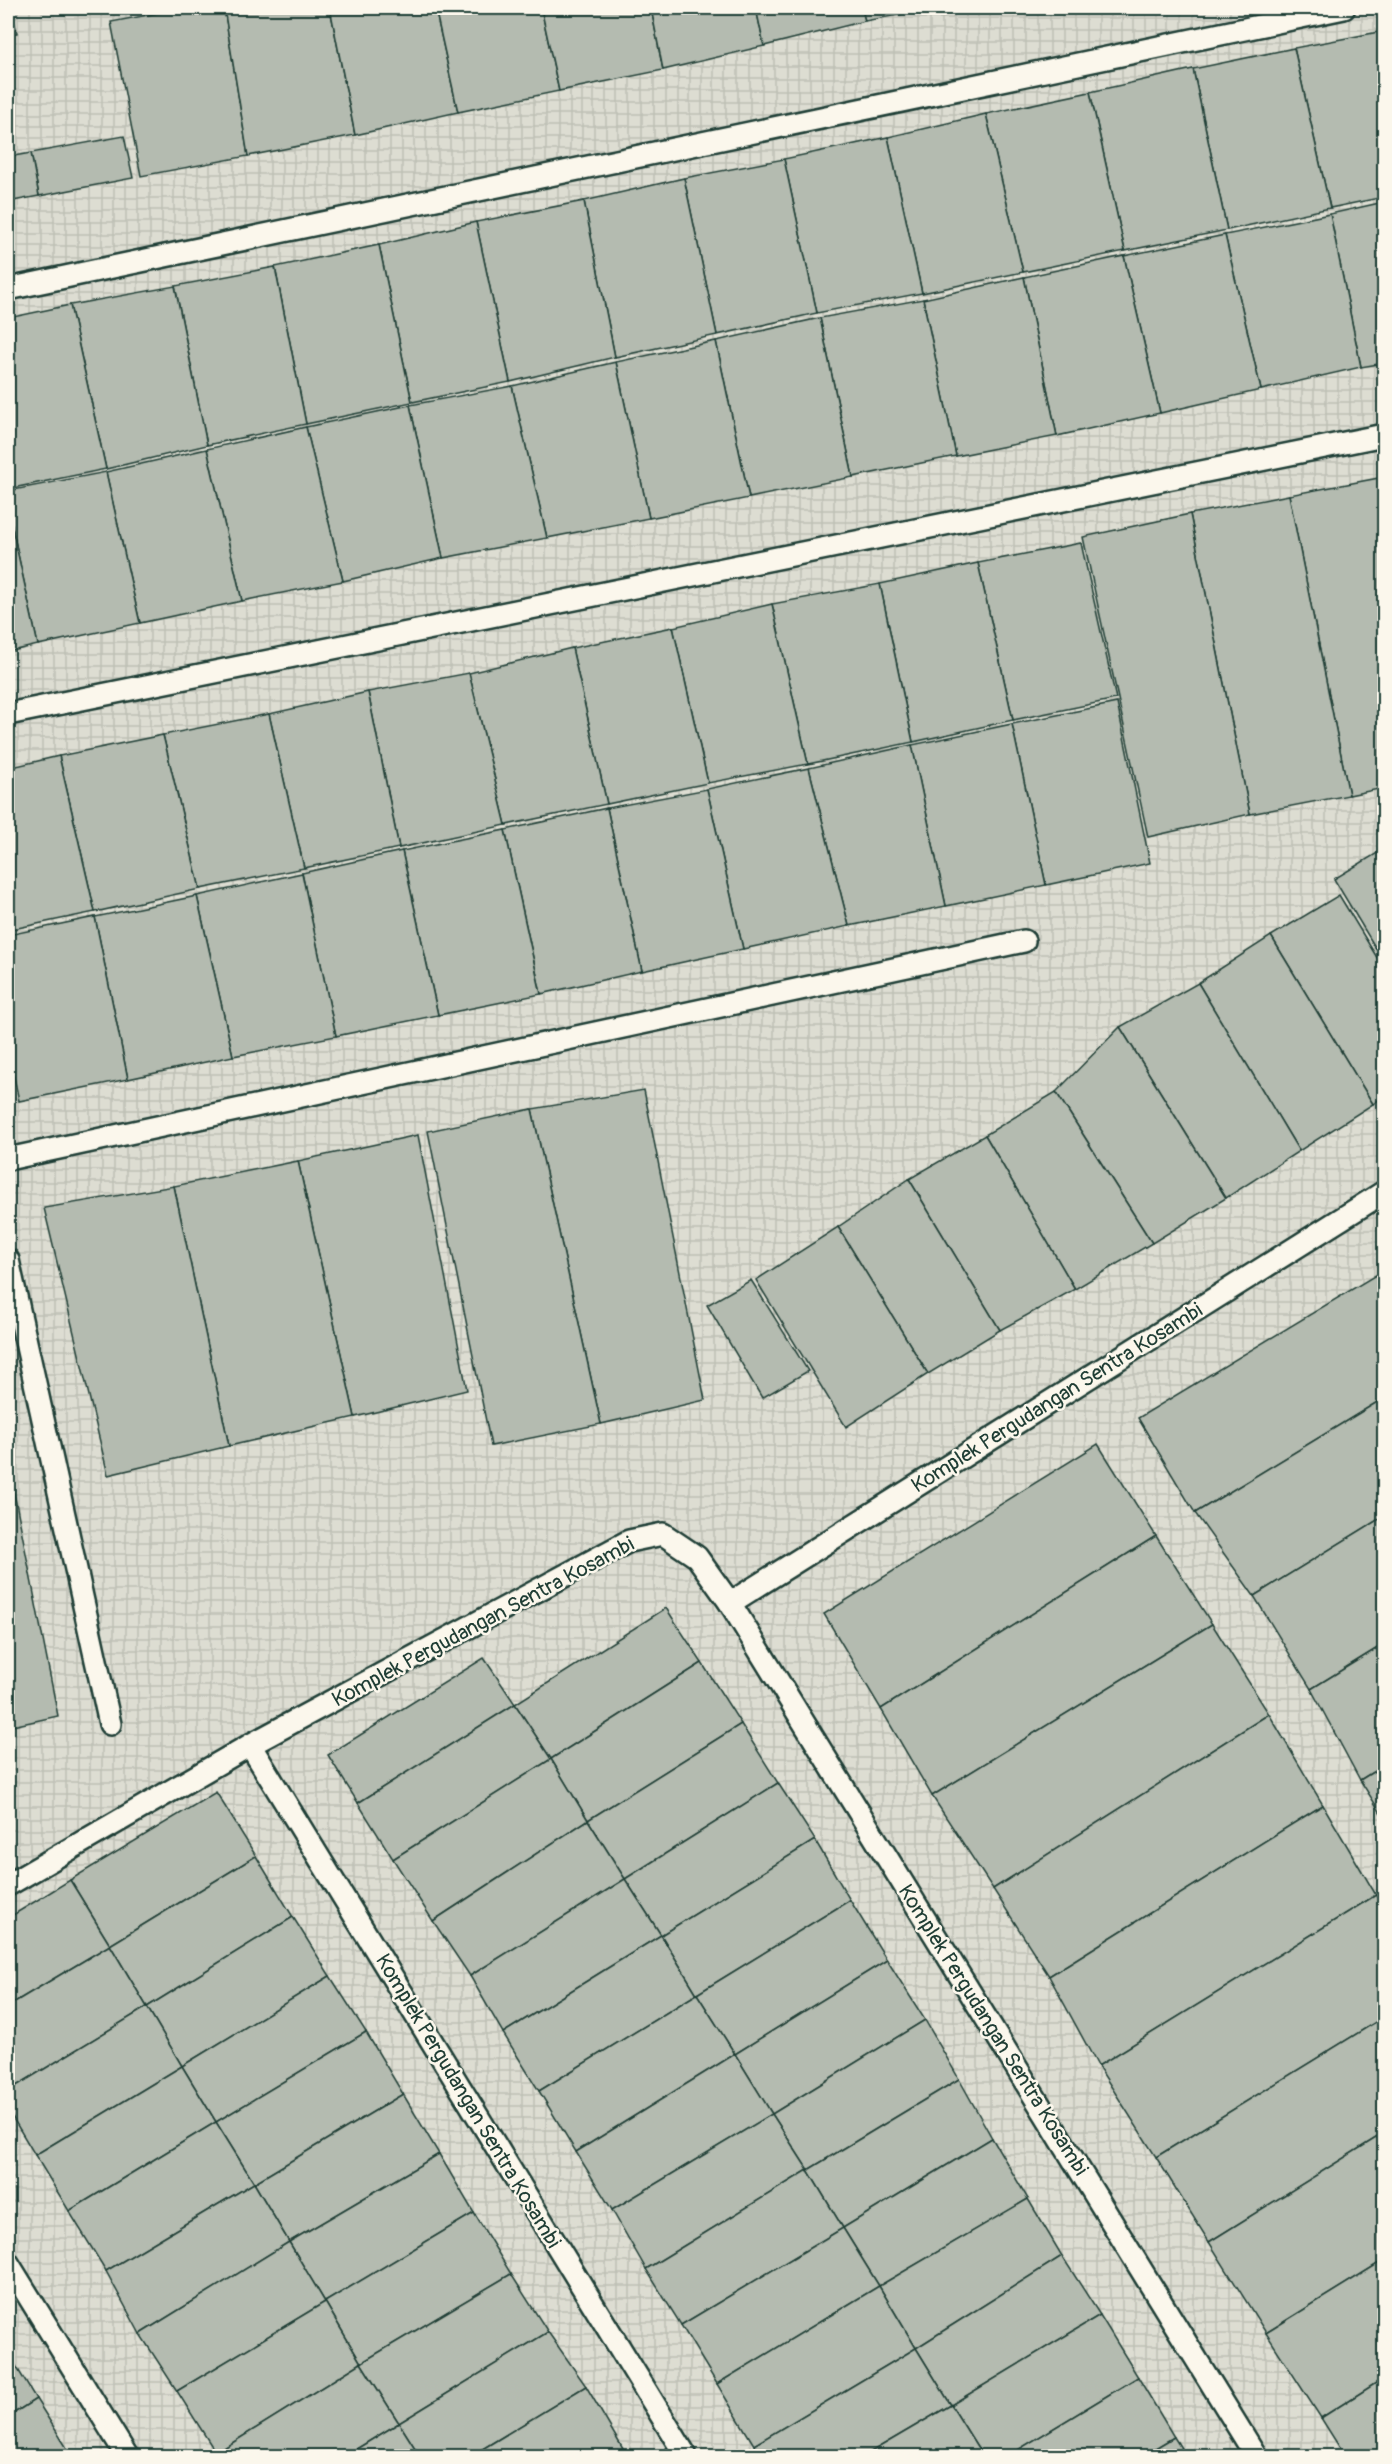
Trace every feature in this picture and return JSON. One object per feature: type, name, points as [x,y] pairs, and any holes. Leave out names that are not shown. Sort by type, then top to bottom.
[{"type":"lane","points":[[8,289],[1344,8]]},
{"type":"lane","points":[[8,714],[1384,435]]},
{"type":"lane","points":[[8,1159],[1024,941]]},
{"type":"lane","name":"Komplek Pergudangan Sentra Kosambi","points":[[730,1604],[1384,1192]]},
{"type":"lane","points":[[8,1260],[11,1295],[110,1724]]},
{"type":"lane","name":"Komplek Pergudangan Sentra Kosambi","points":[[8,1885],[250,1745],[629,1541],[663,1534],[697,1557],[730,1604],[1256,2457]]},
{"type":"lane","name":"Komplek Pergudangan Sentra Kosambi","points":[[250,1745],[686,2457]]},
{"type":"lane","points":[[8,2263],[127,2457]]},
{"type":"shaded area","points":[[8,8],[1384,8],[1384,2456],[8,2456]]},
{"type":"building","points":[[8,8],[11,8],[17,33],[8,35]]},
{"type":"building","points":[[185,8],[224,8],[248,156],[141,176],[111,22]]},
{"type":"building","points":[[224,8],[330,8],[355,135],[248,156]]},
{"type":"building","points":[[330,8],[435,8],[458,112],[355,135]]},
{"type":"building","points":[[435,8],[541,8],[559,91],[458,112]]},
{"type":"building","points":[[541,8],[651,8],[663,70],[559,91]]},
{"type":"building","points":[[651,8],[756,8],[764,46],[663,70]]},
{"type":"building","points":[[756,8],[862,8],[865,21],[764,46]]},
{"type":"building","points":[[862,8],[937,8],[865,21]]},
{"type":"building","points":[[1384,31],[1384,197],[1330,208],[1294,48]]},
{"type":"building","points":[[1294,48],[1330,208],[1227,230],[1193,69]]},
{"type":"building","points":[[1193,69],[1227,230],[1125,251],[1090,92]]},
{"type":"building","points":[[1090,92],[1125,251],[1023,272],[986,114]]},
{"type":"building","points":[[986,114],[1023,272],[922,293],[888,137]]},
{"type":"building","points":[[124,136],[133,178],[39,196],[31,153]]},
{"type":"building","points":[[888,137],[922,293],[817,313],[784,159]]},
{"type":"building","points":[[31,153],[39,196],[8,202],[8,157]]},
{"type":"building","points":[[784,159],[817,313],[717,335],[684,178]]},
{"type":"building","points":[[684,178],[717,335],[615,357],[584,201]]},
{"type":"building","points":[[584,201],[615,357],[510,382],[476,222]]},
{"type":"building","points":[[1384,202],[1384,363],[1361,367],[1330,214]]},
{"type":"building","points":[[1330,214],[1361,367],[1261,390],[1225,235]]},
{"type":"building","points":[[476,222],[510,382],[412,402],[379,245]]},
{"type":"building","points":[[1225,235],[1261,390],[1160,413],[1124,256]]},
{"type":"building","points":[[379,245],[412,402],[306,424],[275,267]]},
{"type":"building","points":[[1124,256],[1160,413],[1057,436],[1024,277]]},
{"type":"building","points":[[275,267],[306,424],[207,445],[175,286]]},
{"type":"building","points":[[1024,277],[1057,436],[956,456],[923,299]]},
{"type":"building","points":[[175,286],[207,445],[106,469],[70,305]]},
{"type":"building","points":[[923,299],[956,456],[853,477],[820,318]]},
{"type":"building","points":[[70,305],[106,469],[8,489],[8,318]]},
{"type":"building","points":[[820,318],[853,477],[749,498],[716,341]]},
{"type":"building","points":[[716,341],[749,498],[649,518],[616,362]]},
{"type":"building","points":[[616,362],[649,518],[547,538],[512,386]]},
{"type":"building","points":[[512,386],[547,538],[443,558],[410,405]]},
{"type":"building","points":[[410,405],[443,558],[343,581],[306,427]]},
{"type":"building","points":[[306,427],[343,581],[242,601],[207,449]]},
{"type":"building","points":[[207,449],[242,601],[140,623],[106,472]]},
{"type":"building","points":[[106,472],[140,623],[38,645],[8,509],[8,491]]},
{"type":"building","points":[[1384,477],[1384,788],[1349,795],[1289,495]]},
{"type":"building","points":[[1289,495],[1349,795],[1250,814],[1190,514]]},
{"type":"building","points":[[8,509],[38,645],[8,652]]},
{"type":"building","points":[[1190,514],[1250,814],[1148,837],[1083,537]]},
{"type":"building","points":[[1081,543],[1116,699],[1013,720],[978,563]]},
{"type":"building","points":[[978,563],[1013,720],[913,742],[880,584]]},
{"type":"building","points":[[880,584],[913,742],[808,764],[772,604]]},
{"type":"building","points":[[772,604],[808,764],[708,783],[673,627]]},
{"type":"building","points":[[673,627],[708,783],[607,804],[572,648]]},
{"type":"building","points":[[572,648],[607,804],[506,825],[469,673]]},
{"type":"building","points":[[469,673],[506,825],[399,848],[368,692]]},
{"type":"building","points":[[368,692],[399,848],[304,868],[269,714]]},
{"type":"building","points":[[1117,703],[1150,863],[1046,885],[1012,724]]},
{"type":"building","points":[[269,714],[304,868],[200,889],[163,735]]},
{"type":"building","points":[[1012,724],[1046,885],[946,906],[912,745]]},
{"type":"building","points":[[163,735],[200,889],[95,912],[59,756]]},
{"type":"building","points":[[912,745],[946,906],[849,926],[809,768]]},
{"type":"building","points":[[59,756],[95,912],[8,930],[8,768]]},
{"type":"building","points":[[809,768],[849,926],[743,949],[707,789]]},
{"type":"building","points":[[707,789],[743,949],[642,971],[607,808]]},
{"type":"building","points":[[607,808],[642,971],[541,994],[505,830]]},
{"type":"building","points":[[505,830],[541,994],[438,1015],[402,851]]},
{"type":"building","points":[[1384,849],[1384,962],[1334,879]]},
{"type":"building","points":[[402,851],[438,1015],[336,1036],[302,873]]},
{"type":"building","points":[[302,873],[336,1036],[233,1056],[197,896]]},
{"type":"building","points":[[1339,895],[1384,969],[1384,1096],[1373,1104],[1271,936]]},
{"type":"building","points":[[197,896],[233,1056],[128,1079],[95,917]]},
{"type":"building","points":[[95,917],[128,1079],[19,1101],[8,1048],[8,935]]},
{"type":"building","points":[[1271,936],[1373,1104],[1299,1151],[1198,983]]},
{"type":"building","points":[[1198,983],[1299,1151],[1226,1198],[1120,1027]]},
{"type":"building","points":[[1120,1027],[1226,1198],[1152,1243],[1056,1092]]},
{"type":"building","points":[[644,1090],[705,1400],[601,1424],[532,1109]]},
{"type":"building","points":[[1056,1092],[1152,1243],[1075,1289],[985,1135]]},
{"type":"building","points":[[532,1109],[601,1424],[491,1446],[428,1131]]},
{"type":"building","points":[[418,1135],[467,1390],[355,1417],[298,1161]]},
{"type":"building","points":[[985,1135],[1075,1289],[1000,1330],[909,1179]]},
{"type":"building","points":[[298,1161],[355,1417],[229,1446],[174,1186]]},
{"type":"building","points":[[909,1179],[1000,1330],[928,1374],[838,1227]]},
{"type":"building","points":[[174,1186],[229,1446],[108,1475],[44,1208]]},
{"type":"building","points":[[838,1227],[928,1374],[846,1427],[756,1280]]},
{"type":"building","points":[[1384,1270],[1384,1398],[1195,1513],[1138,1418]]},
{"type":"building","points":[[751,1280],[808,1371],[762,1398],[707,1305]]},
{"type":"building","points":[[1384,1398],[1384,1516],[1254,1596],[1195,1513]]},
{"type":"building","points":[[1098,1444],[1156,1536],[881,1709],[824,1614]]},
{"type":"building","points":[[8,1462],[58,1716],[8,1727]]},
{"type":"building","points":[[1384,1516],[1384,1644],[1311,1689],[1254,1596]]},
{"type":"building","points":[[1156,1536],[1212,1624],[932,1796],[881,1709]]},
{"type":"building","points":[[666,1608],[702,1663],[551,1759],[515,1704]]},
{"type":"building","points":[[1212,1624],[1269,1714],[993,1889],[932,1796]]},
{"type":"building","points":[[1384,1644],[1384,1765],[1360,1780],[1311,1689]]},
{"type":"building","points":[[484,1658],[515,1704],[358,1803],[328,1755]]},
{"type":"building","points":[[702,1663],[741,1724],[588,1820],[551,1759]]},
{"type":"building","points":[[515,1704],[551,1759],[393,1859],[358,1803]]},
{"type":"building","points":[[1269,1714],[1323,1805],[1049,1976],[993,1889]]},
{"type":"building","points":[[741,1724],[778,1783],[625,1879],[588,1820]]},
{"type":"building","points":[[551,1759],[588,1820],[433,1921],[393,1859]]},
{"type":"building","points":[[1384,1765],[1384,1818],[1360,1780]]},
{"type":"building","points":[[778,1783],[815,1840],[661,1935],[625,1879]]},
{"type":"building","points":[[216,1792],[256,1856],[110,1945],[70,1880]]},
{"type":"building","points":[[1323,1805],[1376,1895],[1098,2066],[1049,1976]]},
{"type":"building","points":[[588,1820],[625,1879],[470,1976],[433,1921]]},
{"type":"building","points":[[815,1840],[850,1900],[697,1994],[661,1935]]},
{"type":"building","points":[[256,1856],[293,1917],[147,2007],[110,1945]]},
{"type":"building","points":[[625,1879],[661,1935],[503,2033],[470,1976]]},
{"type":"building","points":[[70,1880],[110,1945],[8,2006],[8,1918]]},
{"type":"building","points":[[1376,1895],[1384,1908],[1384,2017],[1156,2157],[1098,2066]]},
{"type":"building","points":[[850,1900],[887,1960],[735,2054],[697,1994]]},
{"type":"building","points":[[293,1917],[330,1976],[182,2066],[147,2007]]},
{"type":"building","points":[[661,1935],[697,1994],[539,2091],[503,2033]]},
{"type":"building","points":[[110,1945],[147,2007],[8,2091],[8,2006]]},
{"type":"building","points":[[887,1960],[925,2020],[772,2114],[735,2054]]},
{"type":"building","points":[[330,1976],[366,2032],[216,2122],[182,2066]]},
{"type":"building","points":[[697,1994],[735,2054],[576,2152],[539,2091]]},
{"type":"building","points":[[147,2007],[182,2066],[35,2155],[8,2110],[8,2091]]},
{"type":"building","points":[[1384,2017],[1384,2133],[1209,2242],[1156,2157]]},
{"type":"building","points":[[925,2020],[959,2079],[808,2170],[772,2114]]},
{"type":"building","points":[[366,2032],[403,2094],[254,2183],[216,2122]]},
{"type":"building","points":[[735,2054],[772,2114],[612,2210],[576,2152]]},
{"type":"building","points":[[182,2066],[216,2122],[69,2211],[35,2155]]},
{"type":"building","points":[[959,2079],[992,2138],[843,2228],[808,2170]]},
{"type":"building","points":[[403,2094],[439,2154],[289,2242],[254,2183]]},
{"type":"building","points":[[772,2114],[808,2170],[646,2269],[612,2210]]},
{"type":"building","points":[[216,2122],[254,2183],[106,2271],[69,2211]]},
{"type":"building","points":[[1384,2133],[1384,2260],[1266,2333],[1209,2242]]},
{"type":"building","points":[[992,2138],[1028,2199],[879,2286],[843,2228]]},
{"type":"building","points":[[439,2154],[474,2213],[325,2302],[289,2242]]},
{"type":"building","points":[[808,2170],[843,2228],[681,2325],[646,2269]]},
{"type":"building","points":[[254,2183],[289,2242],[140,2334],[106,2271]]},
{"type":"building","points":[[1028,2199],[1062,2256],[916,2348],[879,2286]]},
{"type":"building","points":[[474,2213],[511,2274],[361,2363],[325,2302]]},
{"type":"building","points":[[843,2228],[879,2286],[717,2384],[681,2325]]},
{"type":"building","points":[[289,2242],[325,2302],[177,2391],[140,2334]]},
{"type":"building","points":[[1062,2256],[1100,2315],[951,2405],[916,2348]]},
{"type":"building","points":[[1384,2260],[1384,2378],[1321,2418],[1266,2333]]},
{"type":"building","points":[[511,2274],[548,2332],[399,2423],[361,2363]]},
{"type":"building","points":[[879,2286],[916,2348],[754,2445],[717,2384]]},
{"type":"building","points":[[325,2302],[361,2363],[216,2453],[177,2391]]},
{"type":"building","points":[[1100,2315],[1138,2377],[1008,2456],[983,2456],[951,2405]]},
{"type":"building","points":[[548,2332],[586,2386],[471,2456],[420,2456],[399,2423]]},
{"type":"building","points":[[916,2348],[951,2405],[864,2456],[761,2456],[754,2445]]},
{"type":"building","points":[[8,2353],[36,2399],[8,2417]]},
{"type":"building","points":[[361,2363],[399,2423],[345,2456],[218,2456],[216,2453]]},
{"type":"building","points":[[1138,2377],[1174,2437],[1142,2456],[1008,2456]]},
{"type":"building","points":[[1384,2378],[1384,2456],[1345,2456],[1321,2418]]},
{"type":"building","points":[[586,2386],[623,2449],[611,2456],[471,2456]]},
{"type":"building","points":[[36,2399],[72,2456],[8,2456],[8,2417]]},
{"type":"building","points":[[951,2405],[983,2456],[864,2456]]},
{"type":"building","points":[[399,2423],[420,2456],[345,2456]]},
{"type":"building","points":[[1174,2437],[1186,2456],[1142,2456]]}]
